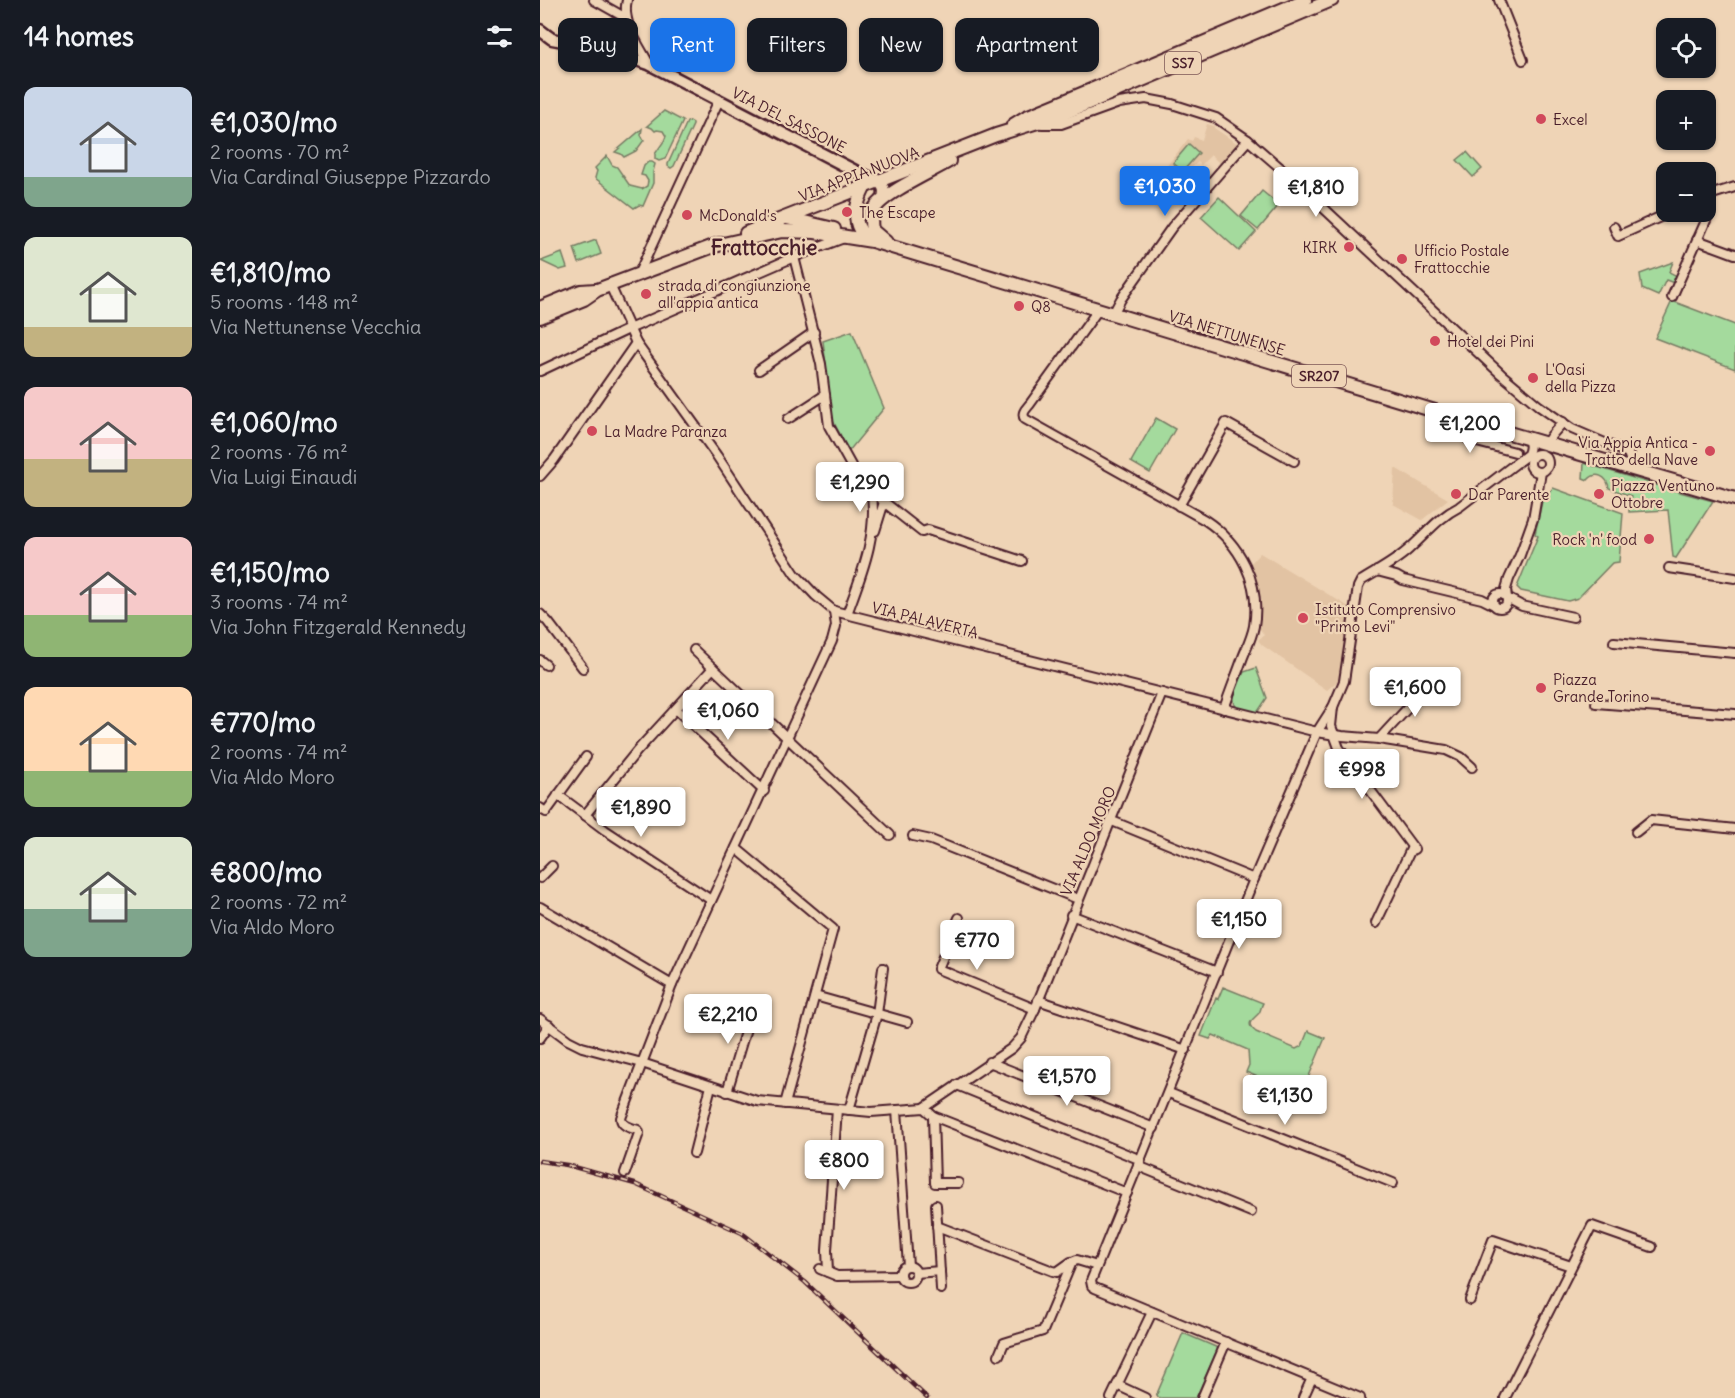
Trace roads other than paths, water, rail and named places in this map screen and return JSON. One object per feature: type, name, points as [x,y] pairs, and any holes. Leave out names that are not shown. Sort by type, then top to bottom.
[{"type":"main road","name":"VIA APPIA NUOVA","points":[[996,135],[1026,117],[1305,0]]},
{"type":"main road","name":"VIA APPIA NUOVA","points":[[540,317],[639,273],[714,246],[996,135],[1057,116],[1332,0]]},
{"type":"main road","name":"VIA DEL SASSONE","points":[[540,30],[552,39],[600,48],[649,64],[859,173],[879,181]]},
{"type":"main road","points":[[540,42],[552,39]]},
{"type":"main road","points":[[882,200],[977,143]]},
{"type":"main road","points":[[859,173],[864,182],[864,188],[859,199],[856,219],[860,230],[872,242]]},
{"type":"main road","points":[[879,181],[884,186],[885,193],[873,211],[872,230],[903,252]]},
{"type":"main road","points":[[786,218],[823,225],[848,237]]},
{"type":"main road","points":[[714,246],[782,231],[814,232],[848,237]]},
{"type":"main road","name":"VIA NETTUNENSE","points":[[848,237],[872,242],[1468,422],[1735,499]]},
{"type":"main road","name":"VIA APPIA NUOVA","points":[[540,308],[581,291],[597,290]]},
{"type":"street","points":[[594,0],[626,18]]},
{"type":"street","points":[[626,18],[627,0]]},
{"type":"street","points":[[1499,0],[1523,60]]},
{"type":"street","points":[[638,42],[649,64]]},
{"type":"street","points":[[1034,124],[1060,124],[1119,103],[1146,99],[1181,106],[1216,118],[1248,140],[1284,171],[1501,375],[1572,429],[1628,453],[1634,471]]},
{"type":"street","points":[[639,273],[719,100]]},
{"type":"street","points":[[1113,314],[1120,299],[1172,227],[1248,140]]},
{"type":"street","points":[[1716,193],[1735,187]]},
{"type":"street","points":[[1614,226],[1618,236],[1656,219]]},
{"type":"street","points":[[1672,297],[1705,222]]},
{"type":"street","points":[[540,371],[630,328],[794,257],[848,237]]},
{"type":"street","points":[[1697,240],[1735,254]]},
{"type":"street","points":[[794,257],[821,364],[829,426],[854,471],[884,502],[922,532],[928,530],[1022,561]]},
{"type":"street","name":"VIA PALAVERTA","points":[[610,285],[636,344],[717,456],[795,574],[834,611],[1317,732],[1379,739],[1451,752],[1472,767]]},
{"type":"street","points":[[1098,310],[1023,413],[1023,417],[1215,526],[1235,546],[1250,574],[1255,594],[1255,612],[1252,635],[1224,709]]},
{"type":"street","points":[[759,370],[814,332]]},
{"type":"street","points":[[540,476],[554,460],[636,344]]},
{"type":"street","points":[[788,419],[825,395]]},
{"type":"street","points":[[1468,422],[1467,437],[1469,440],[1515,452]]},
{"type":"street","points":[[1549,465],[1544,454],[1537,453],[1532,457],[1530,466],[1534,471],[1546,470],[1549,465],[1549,437],[1563,422]]},
{"type":"street","points":[[1179,506],[1226,423],[1294,460]]},
{"type":"street","points":[[1360,1398],[1092,1286],[1091,1281],[1254,879],[1317,732],[1333,707],[1344,681],[1358,587],[1361,581],[1396,559],[1450,512],[1528,454],[1530,447],[1526,438]]},
{"type":"street","points":[[1500,600],[1533,519],[1541,472]]},
{"type":"street","points":[[847,614],[864,567],[871,537],[873,504],[871,488]]},
{"type":"street","points":[[871,537],[884,502]]},
{"type":"street","points":[[1669,568],[1735,578]]},
{"type":"street","points":[[1377,571],[1403,580],[1482,599],[1500,600],[1573,617]]},
{"type":"street","points":[[626,1173],[639,1132],[624,1125],[621,1118],[672,985],[832,641],[836,626],[834,611]]},
{"type":"street","points":[[540,614],[583,668]]},
{"type":"street","points":[[1614,642],[1735,653]]},
{"type":"street","points":[[694,650],[890,835]]},
{"type":"street","points":[[585,815],[637,751],[713,668]]},
{"type":"street","points":[[1379,739],[1416,699],[1425,695],[1437,684]]},
{"type":"street","name":"VIA ALDO MORO","points":[[924,1108],[1017,1043],[1035,1009],[1162,693]]},
{"type":"street","points":[[1596,703],[1735,714]]},
{"type":"street","points":[[1333,707],[1331,726],[1339,748],[1413,848],[1376,923]]},
{"type":"street","points":[[675,709],[764,791]]},
{"type":"street","points":[[540,808],[546,812],[586,757]]},
{"type":"street","points":[[558,795],[605,830],[711,900]]},
{"type":"street","points":[[1636,832],[1651,820],[1735,829]]},
{"type":"street","points":[[1112,821],[1254,879]]},
{"type":"street","points":[[913,837],[941,844],[1078,899]]},
{"type":"street","points":[[736,848],[833,929],[785,1104]]},
{"type":"street","points":[[540,878],[552,866]]},
{"type":"street","points":[[540,907],[672,985]]},
{"type":"street","points":[[1071,915],[1216,972]]},
{"type":"street","points":[[959,918],[938,969],[1035,1009]]},
{"type":"street","points":[[849,1110],[877,1014],[883,968]]},
{"type":"street","points":[[815,996],[907,1022]]},
{"type":"street","points":[[1038,1000],[1186,1050]]},
{"type":"street","points":[[727,1092],[753,1005]]},
{"type":"street","points":[[540,1019],[568,1040],[582,1047],[642,1063],[761,1102],[871,1112],[924,1108],[933,1116],[1127,1193]]},
{"type":"street","points":[[540,1038],[549,1025]]},
{"type":"street","points":[[989,1062],[1154,1128]]},
{"type":"street","points":[[957,1085],[1251,1212]]},
{"type":"street","points":[[694,1153],[711,1086]]},
{"type":"street","points":[[1168,1093],[1393,1183]]},
{"type":"street","points":[[837,1109],[824,1271],[837,1276],[900,1275]]},
{"type":"street","points":[[897,1110],[909,1266]]},
{"type":"street","points":[[933,1116],[935,1184],[958,1183]]},
{"type":"street","points":[[936,1205],[941,1289]]},
{"type":"street","points":[[937,1226],[1053,1271],[1058,1272],[1077,1260],[1097,1266]]},
{"type":"street","points":[[1505,1398],[1592,1226],[1652,1247]]},
{"type":"street","points":[[1470,1300],[1493,1240],[1572,1266]]},
{"type":"street","points":[[999,1355],[1004,1343],[1043,1331],[1071,1262]]},
{"type":"street","points":[[909,1266],[914,1268],[916,1273],[915,1278],[909,1282],[904,1281],[900,1275],[903,1268],[909,1266]]},
{"type":"street","points":[[916,1273],[940,1271]]},
{"type":"street","points":[[1111,1398],[1152,1312]]},
{"type":"street","points":[[1202,1398],[1227,1342]]},
{"type":"street","points":[[1303,1398],[1312,1378]]},
{"type":"street","points":[[1117,1385],[1145,1398]]},
{"type":"railway","points":[[540,1161],[567,1165],[635,1184],[742,1233],[805,1282],[927,1398]]},
{"type":"place","name":"Excel","points":[[1541,119]]},
{"type":"place","name":"The Escape","points":[[847,212]]},
{"type":"place","name":"McDonald's","points":[[687,215]]},
{"type":"place","name":"KIRK","points":[[1349,247]]},
{"type":"place","name":"Ufficio Postale Frattocchie","points":[[1402,259]]},
{"type":"place","name":"strada di congiunzione all'appia antica","points":[[646,294]]},
{"type":"place","name":"Q8","points":[[1019,306]]},
{"type":"place","name":"Hotel dei Pini","points":[[1435,341]]},
{"type":"place","name":"L'Oasi della Pizza","points":[[1533,378]]},
{"type":"place","name":"La Madre Paranza","points":[[592,431]]},
{"type":"place","name":"Via Appia Antica - Tratto della Nave","points":[[1710,451]]},
{"type":"place","name":"Dar Parente","points":[[1456,494]]},
{"type":"place","name":"Piazza Ventuno Ottobre","points":[[1599,494]]},
{"type":"place","name":"Rock 'n' food","points":[[1649,539]]},
{"type":"place","name":"Istituto Comprensivo \"Primo Levi\"","points":[[1303,618]]},
{"type":"place","name":"Piazza Grande Torino","points":[[1541,688]]},
{"type":"district","name":"Frattocchie","points":[[764,247]]}]
